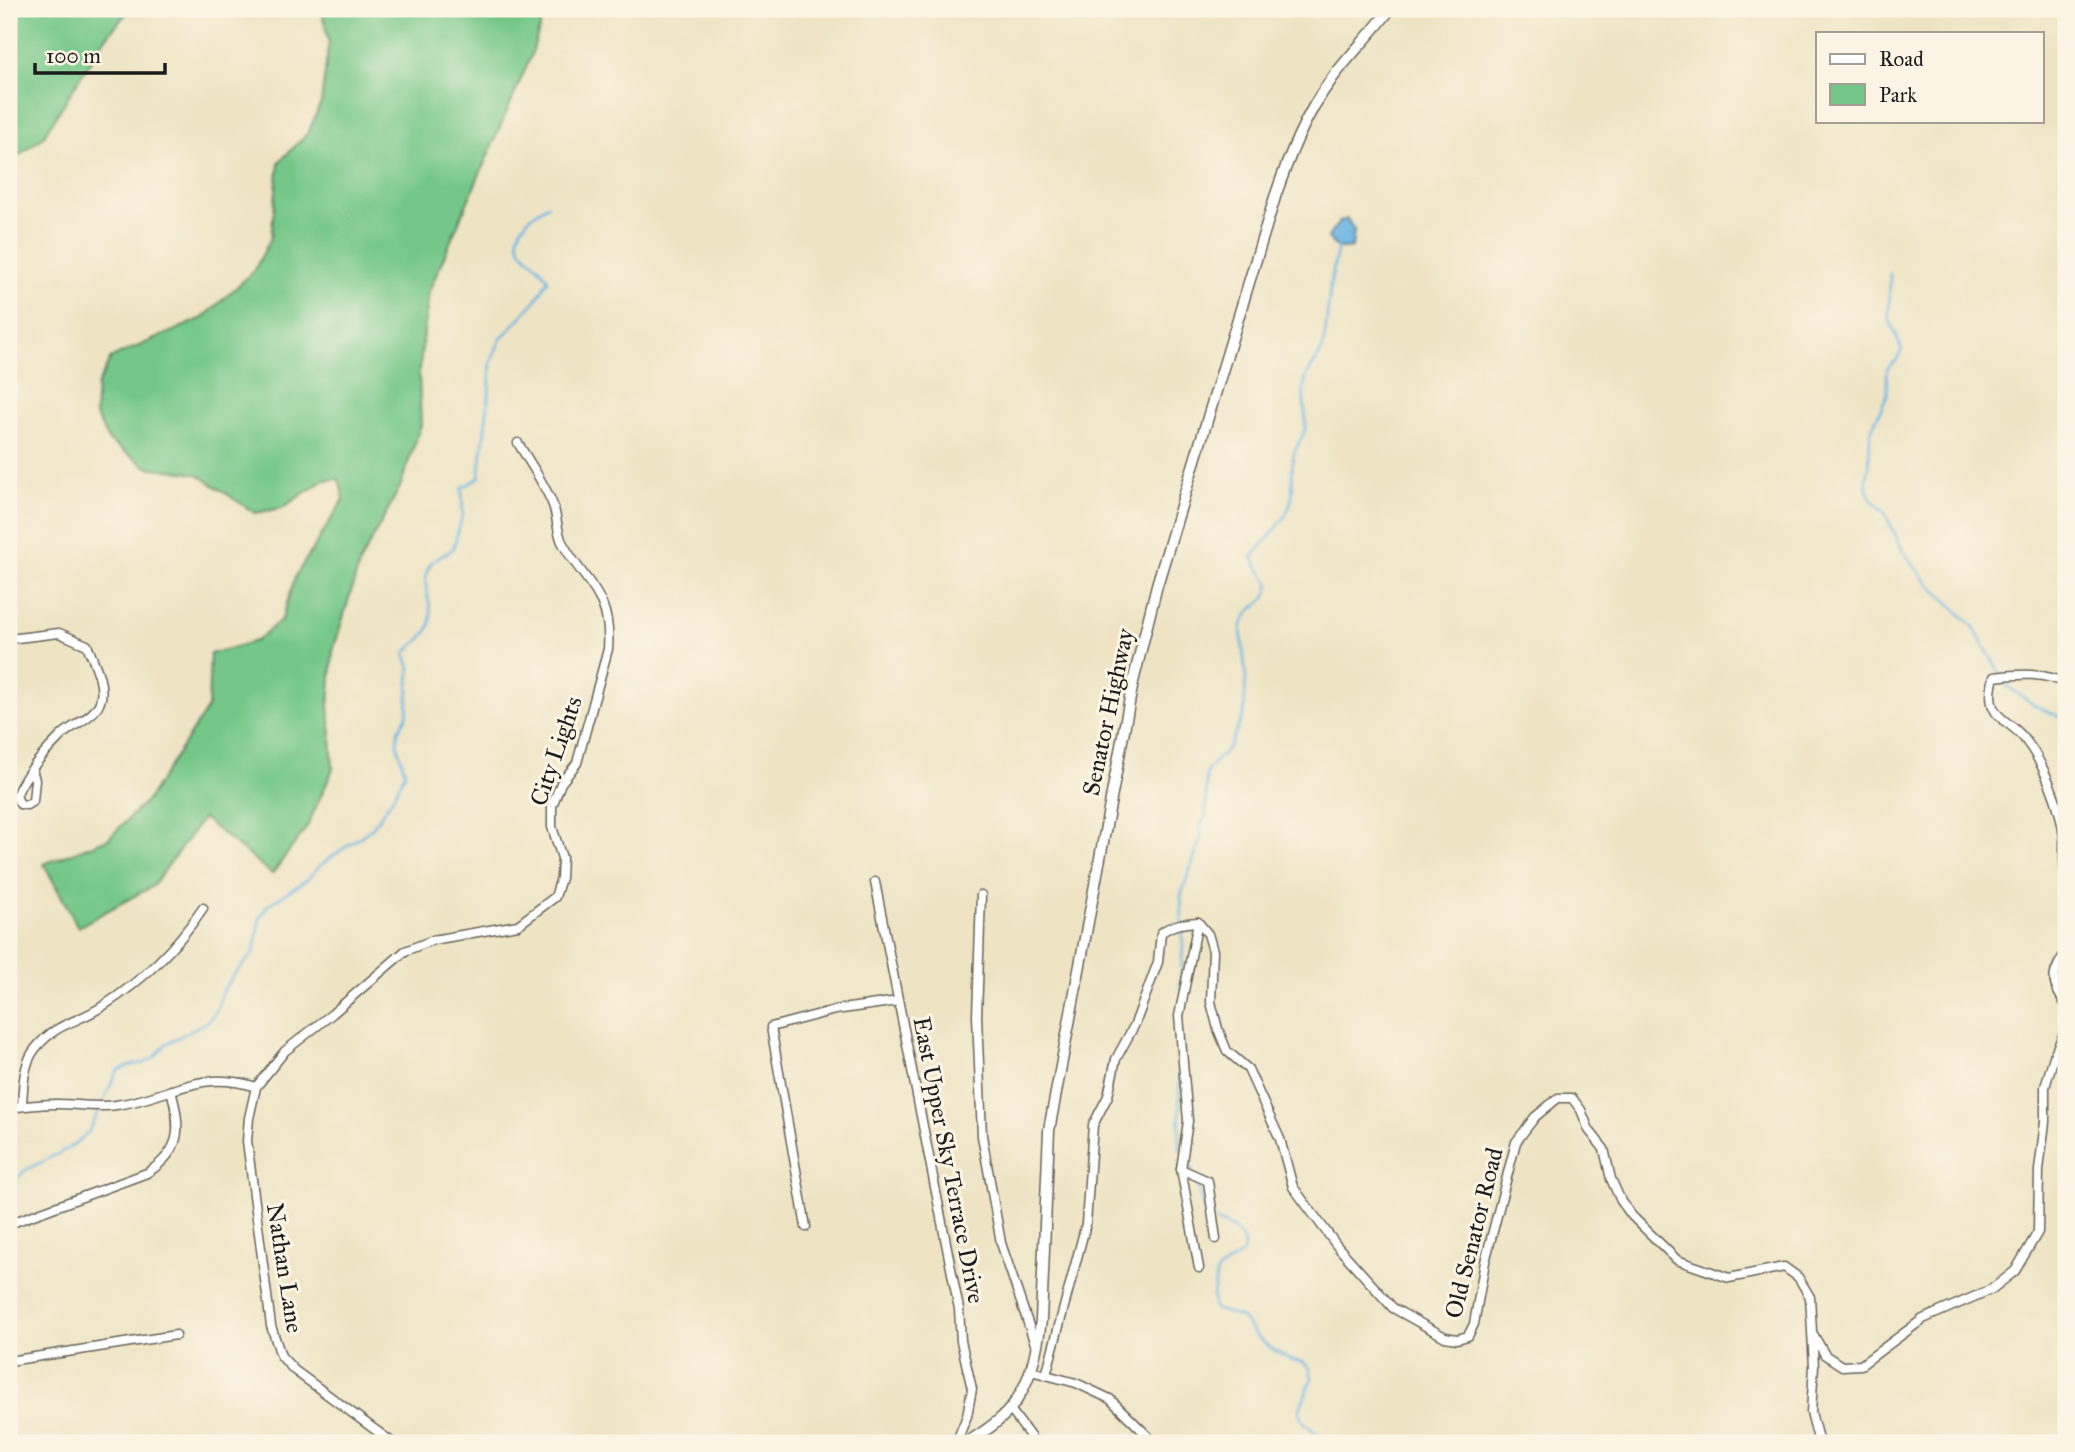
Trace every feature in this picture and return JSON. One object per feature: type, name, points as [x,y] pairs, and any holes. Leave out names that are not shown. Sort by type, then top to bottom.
[{"type":"street","name":"Senator Highway","points":[[966,1443],[1010,1409],[1031,1371],[1037,1350],[1041,1320],[1049,1129],[1133,682],[1157,585],[1291,151],[1307,118],[1331,80],[1390,9]]},
{"type":"street","name":"City Lights","points":[[256,1087],[285,1051],[405,951],[433,940],[518,925],[555,897],[561,878],[562,858],[552,827],[552,806],[561,783],[577,763],[608,649],[610,630],[606,609],[561,540],[554,508],[518,443]]},
{"type":"street","points":[[9,639],[59,633],[87,645],[101,682],[101,698],[96,710],[64,733],[32,769]]},
{"type":"street","points":[[2066,684],[2054,677],[2014,674],[1994,677],[1990,693],[1998,718],[2026,740],[2051,788],[2064,837],[2062,862],[2066,875]]},
{"type":"street","name":"East Upper Sky Terrace Drive","points":[[875,882],[959,1309],[961,1340],[972,1389],[967,1416],[956,1443]]},
{"type":"street","points":[[981,895],[976,1016],[982,1136],[1000,1243],[1037,1350]]},
{"type":"street","points":[[22,1106],[24,1079],[33,1051],[56,1028],[102,1007],[146,972],[185,935],[203,908]]},
{"type":"street","points":[[1046,1375],[1086,1224],[1093,1125],[1108,1096],[1116,1059],[1136,1024],[1158,962],[1161,933],[1182,923],[1198,922],[1180,1016],[1188,1121],[1181,1169],[1199,1268]]},
{"type":"street","name":"Old Senator Road","points":[[1198,922],[1208,934],[1213,951],[1211,1002],[1217,1029],[1227,1051],[1248,1069],[1280,1139],[1293,1187],[1337,1246],[1394,1308],[1444,1337],[1457,1339],[1468,1336],[1475,1324],[1485,1262],[1517,1142],[1535,1117],[1558,1098],[1572,1098],[1581,1110],[1589,1130],[1604,1149],[1611,1179],[1632,1216],[1677,1260],[1729,1278],[1784,1267],[1798,1278],[1810,1297],[1814,1366],[1811,1412],[1819,1443]]},
{"type":"street","points":[[2066,952],[2054,970],[2055,987],[2066,1005]]},
{"type":"street","points":[[806,1227],[771,1027],[835,1010],[898,1001]]},
{"type":"street","points":[[1811,1332],[1825,1355],[1842,1366],[1861,1365],[1923,1319],[1992,1289],[2015,1271],[2038,1232],[2045,1087],[2055,1053],[2066,1029]]},
{"type":"street","points":[[9,1108],[56,1104],[113,1106],[140,1101],[199,1082],[220,1079],[239,1081],[256,1087]]},
{"type":"street","name":"Nathan Lane","points":[[256,1087],[247,1141],[275,1343],[281,1356],[295,1370],[393,1443]]},
{"type":"street","points":[[9,1224],[147,1173],[164,1163],[176,1142],[179,1120],[171,1090]]},
{"type":"street","points":[[1181,1169],[1208,1181],[1216,1239]]},
{"type":"street","points":[[9,1361],[176,1335]]},
{"type":"street","points":[[1031,1371],[1076,1382],[1110,1399],[1155,1443]]},
{"type":"street","points":[[1010,1409],[1035,1443]]},
{"type":"green space","points":[[9,9],[130,9],[103,41],[43,137],[9,163]]},
{"type":"green space","points":[[321,9],[552,9],[543,17],[531,56],[429,291],[419,373],[421,425],[400,487],[360,562],[333,651],[329,706],[333,769],[307,827],[272,874],[203,818],[153,886],[78,927],[44,864],[108,839],[148,799],[208,707],[210,654],[256,641],[282,619],[295,577],[344,499],[339,479],[324,480],[282,508],[255,513],[197,474],[147,467],[108,440],[95,414],[97,386],[111,358],[203,318],[254,271],[271,238],[279,162],[308,133],[321,103],[329,41]]},
{"type":"water","points":[[1347,219],[1354,230],[1352,248],[1345,249],[1335,245],[1328,237],[1339,222]]},
{"type":"waterway","points":[[103,1102],[117,1071],[134,1064],[143,1064],[155,1057],[166,1044],[208,1021],[217,1009],[222,992],[254,953],[260,918],[267,906],[309,878],[319,866],[371,829],[392,799],[405,773],[397,744],[398,731],[407,716],[410,668],[405,653],[428,630],[431,614],[426,588],[427,572],[435,560],[453,549],[463,514],[462,488],[479,478],[491,362],[500,340],[536,300],[548,280],[520,248],[518,240],[522,226],[548,205]]},
{"type":"waterway","points":[[1180,989],[1183,946],[1181,895],[1201,839],[1200,827],[1206,814],[1206,776],[1208,769],[1229,747],[1244,714],[1246,678],[1241,629],[1250,612],[1265,599],[1270,584],[1252,558],[1281,522],[1289,507],[1292,462],[1306,424],[1304,387],[1324,344],[1338,246]]},
{"type":"waterway","points":[[1890,274],[1889,318],[1902,350],[1896,361],[1887,369],[1887,395],[1870,433],[1867,489],[1871,499],[1884,511],[1903,551],[1925,580],[1973,626],[2007,686],[2034,705],[2066,720]]},
{"type":"waterway","points":[[1179,1055],[1180,1150]]},
{"type":"waterway","points":[[9,1196],[18,1177],[26,1170],[69,1148],[88,1133],[100,1108]]},
{"type":"waterway","points":[[1186,1159],[1193,1171]]},
{"type":"waterway","points":[[1195,1177],[1205,1213],[1211,1219]]},
{"type":"waterway","points":[[1217,1221],[1238,1232],[1244,1247],[1243,1253],[1217,1271],[1214,1309],[1242,1318],[1270,1348],[1292,1360],[1303,1362],[1310,1368],[1312,1378],[1299,1411],[1304,1421],[1324,1443]]}]
